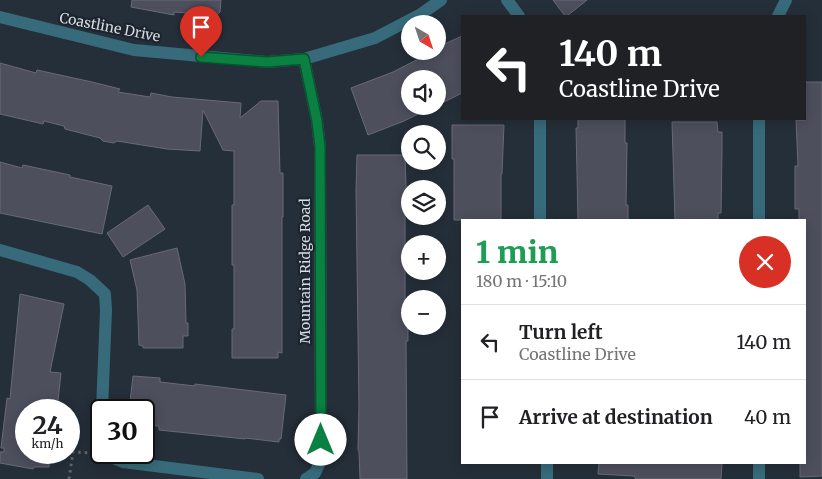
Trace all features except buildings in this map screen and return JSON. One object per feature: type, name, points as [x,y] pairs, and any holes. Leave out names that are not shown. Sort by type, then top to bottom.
[{"type":"street","name":"Coastline Drive","points":[[0,17],[134,50],[267,62],[304,59],[375,38],[421,14],[441,0]]},
{"type":"street","points":[[507,0],[518,15]]},
{"type":"street","points":[[778,15],[786,0]]},
{"type":"street","name":"Mountain Ridge Road","points":[[304,59],[317,121],[320,147],[321,460],[315,473],[306,479]]},
{"type":"street","points":[[540,120],[540,219]]},
{"type":"street","points":[[759,120],[759,219]]},
{"type":"street","points":[[0,250],[77,272],[90,280],[105,294],[102,399]]},
{"type":"street","points":[[139,464],[258,479]]},
{"type":"street","points":[[547,464],[547,479]]},
{"type":"street","points":[[759,464],[759,479]]},
{"type":"path","points":[[69,479],[73,452],[90,452]]},
{"type":"route","points":[[201,57],[267,62],[304,59],[317,121],[320,147],[321,440]]}]
